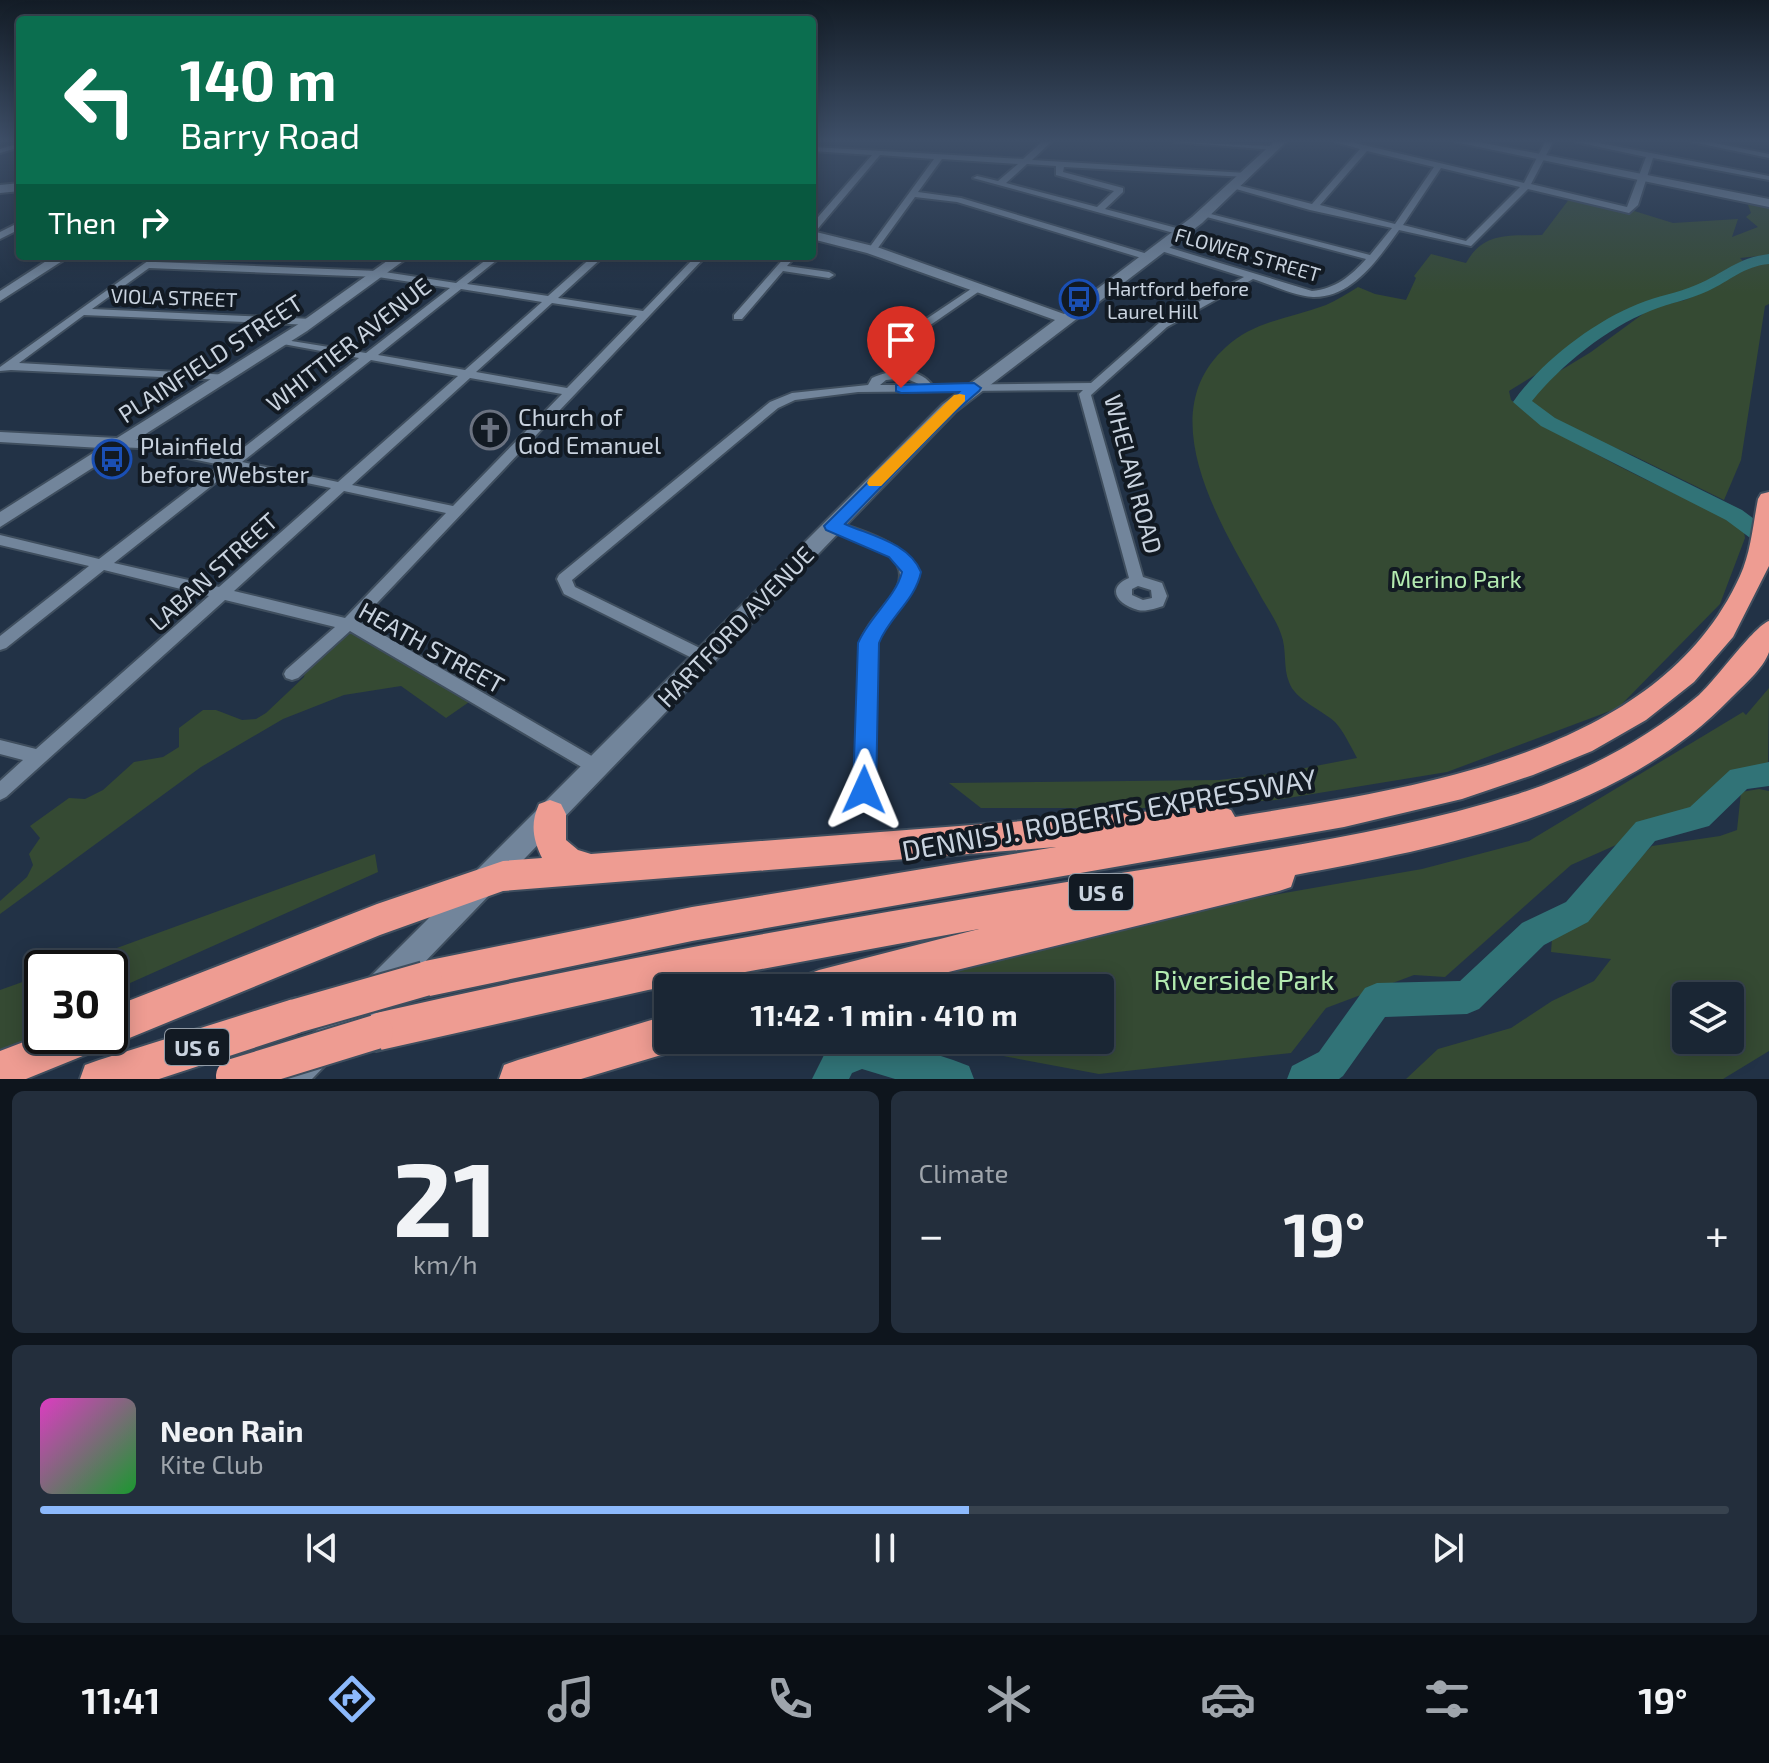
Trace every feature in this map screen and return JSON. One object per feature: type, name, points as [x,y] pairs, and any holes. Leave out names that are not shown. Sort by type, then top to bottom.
[{"type":"highway","name":"DENNIS J. ROBERTS EXPRESSWAY","points":[[99,1079],[296,1016],[425,979],[705,922],[1398,802],[1472,784],[1598,734],[1648,703],[1681,675],[1719,635],[1748,588],[1761,551],[1768,510]]},
{"type":"highway","name":"US 6","points":[[230,1078],[376,1032],[561,989],[697,961],[1407,838],[1534,802],[1630,759],[1674,731],[1717,696],[1750,659],[1769,631]]},
{"type":"highway","points":[[128,1020],[377,920],[512,874],[1142,827],[1398,802]]},
{"type":"highway","points":[[550,814],[550,841],[557,856],[573,865],[595,868]]},
{"type":"highway","points":[[869,974],[938,955],[1271,878],[1407,838]]},
{"type":"highway","points":[[518,1079],[654,1038]]},
{"type":"highway","points":[[0,1070],[41,1054]]},
{"type":"main road","name":"HARTFORD AVENUE","points":[[290,1079],[944,413],[1161,248],[1227,192]]},
{"type":"main road","points":[[1715,192],[1769,203]]},
{"type":"main road","points":[[816,234],[872,250],[1065,319]]},
{"type":"main road","points":[[0,297],[57,260]]},
{"type":"main road","name":"PLAINFIELD STREET","points":[[5,514],[283,341],[397,260]]},
{"type":"main road","points":[[0,437],[121,444]]},
{"type":"street","points":[[816,228],[846,192]]},
{"type":"street","points":[[1030,192],[1181,232]]},
{"type":"street","points":[[1098,211],[1118,192]]},
{"type":"street","points":[[1253,192],[1467,244],[1520,192]]},
{"type":"street","points":[[1313,208],[1327,192]]},
{"type":"street","points":[[1203,215],[1372,258],[1419,192]]},
{"type":"street","points":[[1552,192],[1626,210],[1633,208],[1638,192]]},
{"type":"street","points":[[872,250],[913,194],[958,200],[1148,257]]},
{"type":"street","name":"FLOWER STREET","points":[[1161,248],[1311,294],[1325,295],[1347,284],[1372,258]]},
{"type":"street","points":[[3,369],[153,260]]},
{"type":"street","name":"WHITTIER AVENUE","points":[[0,644],[492,260]]},
{"type":"street","name":"LABAN STREET","points":[[0,792],[595,260]]},
{"type":"street","points":[[292,674],[348,624],[697,260]]},
{"type":"street","points":[[738,317],[788,260]]},
{"type":"street","points":[[146,265],[378,274],[644,314]]},
{"type":"street","points":[[781,268],[829,275]]},
{"type":"street","name":"WHELAN ROAD","points":[[1137,580],[1084,401],[1085,394],[1090,386],[1163,325],[1252,276]]},
{"type":"street","points":[[896,344],[977,288]]},
{"type":"street","name":"VIOLA STREET","points":[[82,312],[312,322]]},
{"type":"street","points":[[283,341],[569,392]]},
{"type":"street","points":[[901,373],[903,357]]},
{"type":"street","points":[[3,369],[225,377]]},
{"type":"street","points":[[873,389],[876,380],[901,373],[924,381],[929,388]]},
{"type":"street","points":[[704,657],[569,590],[564,579],[777,403],[798,396],[873,389],[1090,386]]},
{"type":"street","points":[[121,444],[139,444],[457,511]]},
{"type":"street","points":[[833,526],[896,553],[908,563],[911,572],[908,586],[875,627],[868,643],[864,790]]},
{"type":"street","name":"HEATH STREET","points":[[0,540],[348,624],[596,767]]},
{"type":"street","points":[[0,747],[39,757]]},
{"type":"green space","name":"Merino Park","points":[[1570,198],[1631,210],[1673,223],[1738,219],[1732,237],[1758,227],[1746,217],[1751,213],[1750,200],[1769,203],[1769,255],[1740,258],[1747,265],[1769,261],[1769,304],[1765,306],[1741,460],[1724,500],[1632,455],[1554,422],[1528,402],[1540,383],[1591,352],[1651,308],[1685,300],[1717,286],[1653,303],[1509,391],[1511,400],[1566,437],[1653,483],[1743,525],[1745,538],[1720,604],[1618,708],[1447,772],[1276,800],[1168,808],[981,808],[949,783],[1219,780],[1279,773],[1357,758],[1335,722],[1292,688],[1287,677],[1279,628],[1211,502],[1193,436],[1194,404],[1204,374],[1226,347],[1249,331],[1326,305],[1358,287],[1406,300],[1416,278],[1414,276],[1431,254],[1466,263],[1489,240],[1542,235]]},
{"type":"green space","points":[[344,627],[472,700],[446,718],[401,686],[344,695],[283,719],[201,767],[0,914],[0,901],[27,877],[33,865],[29,854],[40,838],[30,826],[69,798],[85,799],[103,790],[134,762],[163,757],[179,747],[179,728],[203,710],[216,710],[242,720],[256,719],[266,713],[304,677],[306,663]]},
{"type":"green space","name":"Riverside Park","points":[[1769,688],[1768,770],[1742,780],[1706,805],[1571,865],[1445,977],[1414,975],[1326,1008],[1291,1053],[1099,1074],[992,1054],[1114,1054],[1114,974],[933,974],[1159,915],[1422,869],[1529,841],[1743,712],[1746,715]]},
{"type":"green space","points":[[1769,791],[1769,1051],[1723,1079],[1406,1079],[1438,1049],[1511,1028],[1552,1001],[1594,981],[1611,959],[1551,952],[1553,925],[1571,906],[1623,873],[1652,846],[1720,836],[1737,830],[1741,792]]},
{"type":"green space","points":[[375,854],[378,872],[128,984],[128,950],[111,950]]},
{"type":"green space","points":[[24,981],[24,1043],[21,1047],[0,1055],[0,990]]},
{"type":"waterway","points":[[1769,259],[1746,263],[1703,288],[1625,317],[1559,365],[1522,402],[1548,422],[1734,515],[1769,541]]},
{"type":"waterway","points":[[1305,1079],[1331,1064],[1377,1000],[1467,997],[1533,934],[1577,912],[1646,831],[1699,817],[1740,778],[1769,774]]},
{"type":"waterway","points":[[830,1079],[840,1059],[862,1052],[956,1079]]},
{"type":"slow traffic","points":[[875,483],[960,398]]},
{"type":"place","name":"Hartford before Laurel Hill","points":[[1079,299]]},
{"type":"place","name":"Church of God Emanuel","points":[[490,430]]},
{"type":"place","name":"Plainfield before Webster","points":[[112,459]]},
{"type":"route","points":[[864,790],[868,643],[875,627],[908,586],[911,572],[908,563],[896,553],[833,526],[944,413],[974,388],[901,388]]}]
